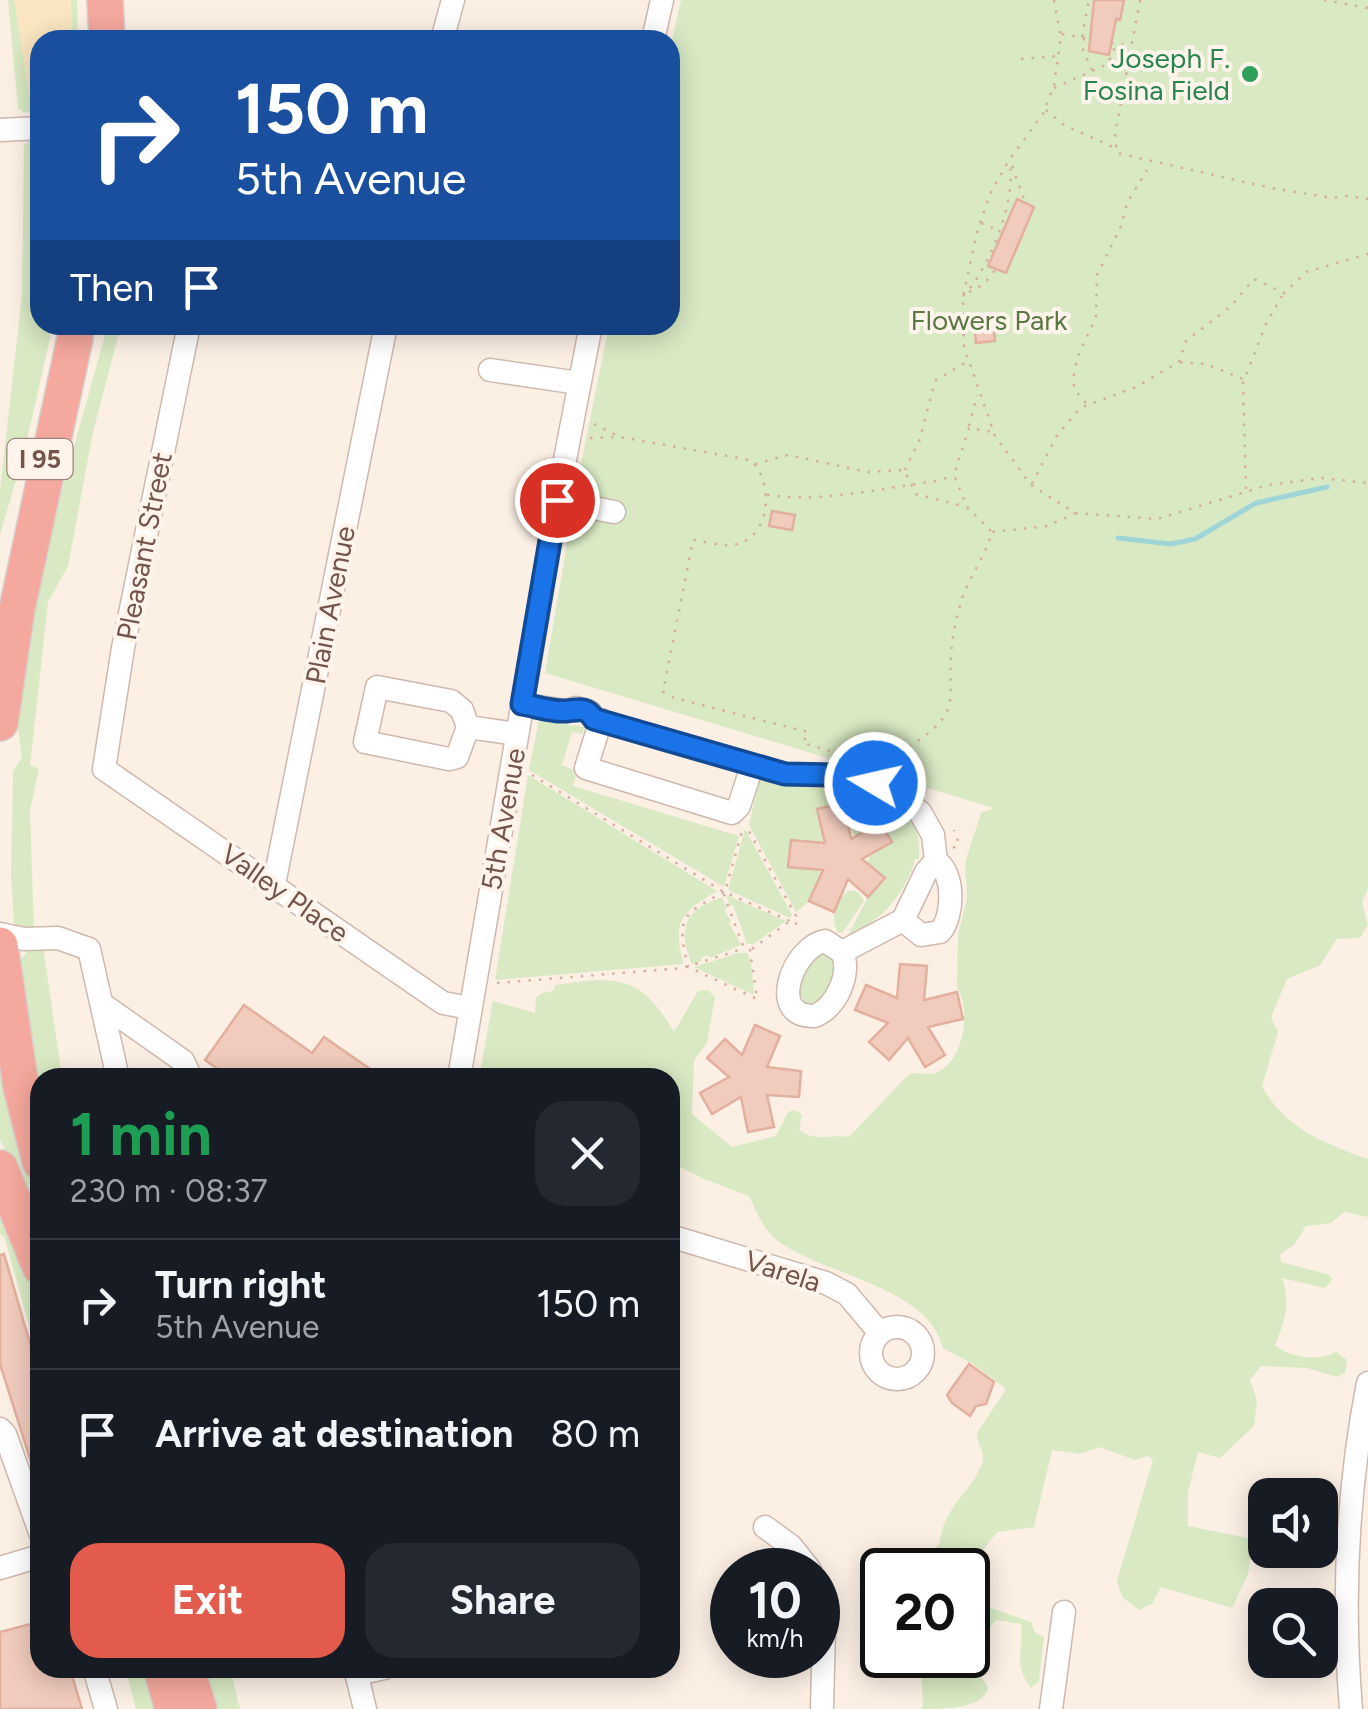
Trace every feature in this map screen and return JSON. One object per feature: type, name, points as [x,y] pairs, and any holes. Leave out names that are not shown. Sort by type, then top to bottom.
[{"type":"highway","points":[[104,0],[106,30]]},
{"type":"highway","points":[[0,723],[16,608],[75,335]]},
{"type":"highway","name":"I 95","points":[[0,592],[75,335]]},
{"type":"highway","points":[[0,945],[15,1054],[30,1119]]},
{"type":"highway","points":[[0,1168],[30,1242]]},
{"type":"highway","points":[[163,1678],[174,1709]]},
{"type":"highway","points":[[189,1678],[199,1709]]},
{"type":"street","points":[[445,30],[453,0]]},
{"type":"street","points":[[655,30],[662,0]]},
{"type":"street","points":[[0,130],[30,128]]},
{"type":"street","name":"Pleasant Street","points":[[104,769],[123,648],[186,335]]},
{"type":"street","name":"Plain Avenue","points":[[274,884],[384,335]]},
{"type":"street","name":"5th Avenue","points":[[461,1068],[557,500],[589,335]]},
{"type":"street","points":[[490,370],[580,383]]},
{"type":"street","points":[[557,500],[614,512]]},
{"type":"street","points":[[377,686],[451,701],[462,710],[468,727],[457,757],[449,759],[366,742],[377,686]]},
{"type":"street","points":[[522,704],[566,711],[573,720],[598,719],[790,776],[842,776],[889,788],[920,812],[933,836],[936,861],[948,873],[947,924],[940,932],[921,935],[903,920]]},
{"type":"street","points":[[598,719],[586,768],[732,812],[739,806],[752,766]]},
{"type":"street","points":[[468,727],[517,734]]},
{"type":"street","name":"Valley Place","points":[[104,769],[443,1003],[470,1008]]},
{"type":"street","points":[[842,952],[903,920],[926,872],[936,861]]},
{"type":"street","points":[[0,934],[24,939],[58,938],[89,949],[116,1068]]},
{"type":"street","points":[[102,1004],[183,1061],[187,1068]]},
{"type":"street","name":"Varela","points":[[680,1239],[826,1283],[846,1294],[880,1332]]},
{"type":"street","points":[[1351,1709],[1346,1643],[1358,1546],[1351,1500],[1368,1383]]},
{"type":"street","points":[[0,1430],[30,1505]]},
{"type":"street","points":[[764,1527],[793,1548]]},
{"type":"street","points":[[0,1568],[30,1559]]},
{"type":"street","points":[[1050,1709],[1064,1612]]},
{"type":"street","points":[[97,1678],[106,1709]]},
{"type":"street","points":[[358,1678],[365,1709]]},
{"type":"street","points":[[822,1709],[823,1678]]},
{"type":"path","points":[[1054,0],[1060,56],[1053,89],[980,223],[965,294],[962,319],[967,361],[994,432],[1031,485],[1075,513],[1157,519],[1268,484],[1321,478],[1368,483]]},
{"type":"path","points":[[1089,0],[1083,50],[1093,72]]},
{"type":"path","points":[[1114,147],[1140,0]]},
{"type":"path","points":[[1324,0],[1366,8],[1366,0]]},
{"type":"path","points":[[1060,33],[1091,39]]},
{"type":"path","points":[[1053,89],[1110,62],[1114,43],[1132,47]]},
{"type":"path","points":[[1020,59],[1060,56]]},
{"type":"path","points":[[1045,109],[1064,125],[1114,147],[1120,154],[1205,175],[1332,198],[1368,199]]},
{"type":"path","points":[[1010,162],[1020,181],[1024,202]]},
{"type":"path","points":[[965,294],[1010,202],[1010,162]]},
{"type":"path","points":[[1088,404],[1074,389],[1074,374],[1096,317],[1098,274],[1130,198],[1147,170]]},
{"type":"path","points":[[980,223],[999,230]]},
{"type":"path","points":[[1246,491],[1244,380],[1266,324],[1284,294],[1314,268],[1368,254]]},
{"type":"path","points":[[965,294],[984,284],[996,269]]},
{"type":"path","points":[[1179,362],[1186,341],[1230,307],[1254,280],[1284,294]]},
{"type":"path","points":[[904,470],[920,440],[935,381],[967,361]]},
{"type":"path","points":[[1031,485],[1067,421],[1088,404],[1136,387],[1179,362],[1206,364],[1244,380]]},
{"type":"path","points":[[978,393],[954,476],[968,507],[992,532]]},
{"type":"path","points":[[587,421],[620,437]]},
{"type":"path","points":[[968,428],[994,432]]},
{"type":"path","points":[[583,438],[620,437],[755,464],[766,495],[761,525],[743,542],[723,545],[693,540],[664,692],[674,698],[808,732],[803,744],[852,757]]},
{"type":"path","points":[[755,464],[788,455],[868,472],[904,470]]},
{"type":"path","points":[[904,470],[916,494],[968,507]]},
{"type":"path","points":[[766,495],[803,500],[954,476]]},
{"type":"path","points":[[992,532],[1048,526],[1075,513]]},
{"type":"path","points":[[870,762],[906,749],[929,734],[947,714],[953,694],[950,656],[957,616],[970,576],[992,532]]},
{"type":"path","points":[[526,771],[724,892],[815,932]]},
{"type":"path","points":[[744,948],[724,892],[745,824],[796,916],[750,950]]},
{"type":"path","points":[[724,892],[696,906],[684,924],[680,938],[688,967],[757,999],[750,950]]},
{"type":"path","points":[[490,984],[688,967],[744,948],[750,950]]},
{"type":"green space","points":[[8,0],[77,0],[78,30],[30,30],[30,112],[18,108]]},
{"type":"green space","name":"Flowers Park","points":[[681,0],[1368,0],[1368,888],[1362,903],[1368,924],[1360,938],[1337,939],[1320,965],[1287,979],[1271,1017],[1278,1032],[1262,1086],[1282,1113],[1307,1133],[1368,1159],[1368,1217],[1344,1212],[1331,1223],[1306,1226],[1294,1245],[1280,1254],[1281,1262],[1330,1275],[1332,1280],[1325,1288],[1282,1278],[1286,1312],[1275,1345],[1305,1357],[1336,1352],[1347,1360],[1345,1373],[1337,1377],[1307,1368],[1261,1366],[1250,1380],[1257,1400],[1254,1426],[1220,1458],[1198,1452],[1188,1492],[1188,1526],[1248,1538],[1248,1574],[1232,1608],[1161,1587],[1152,1604],[1139,1610],[1122,1597],[1117,1581],[1153,1460],[1148,1456],[1135,1460],[1099,1447],[1080,1454],[1052,1450],[1034,1527],[997,1532],[985,1548],[935,1548],[945,1521],[981,1466],[983,1457],[977,1435],[1006,1389],[943,1348],[934,1327],[918,1310],[897,1296],[778,1241],[749,1196],[680,1167],[680,1068],[481,1068],[493,1001],[535,1013],[536,998],[553,991],[555,985],[595,980],[625,983],[650,999],[674,1032],[698,991],[708,990],[715,997],[707,1043],[694,1060],[692,1114],[732,1147],[776,1136],[788,1112],[795,1110],[802,1115],[799,1129],[804,1133],[849,1137],[910,1073],[932,1074],[945,1067],[963,1035],[964,1009],[957,988],[958,935],[967,898],[965,863],[981,813],[994,808],[545,673],[607,335],[680,335],[680,30],[674,30]]},
{"type":"green space","points":[[30,140],[30,335],[51,335],[25,449],[0,535],[0,490],[22,294],[24,145]]},
{"type":"green space","points":[[105,335],[118,335],[93,432],[68,566],[48,602],[30,765],[39,769],[30,810],[34,933],[14,923],[11,876],[13,772],[22,757],[18,728],[38,575]]},
{"type":"green space","points":[[539,720],[584,727],[583,734],[572,732],[562,765],[577,771],[573,786],[739,836],[724,887],[529,770]]},
{"type":"green space","points":[[528,775],[717,891],[690,909],[681,922],[683,964],[495,980]]},
{"type":"green space","points":[[760,779],[838,785],[841,804],[826,836],[818,845],[791,840],[788,866],[816,866],[822,877],[809,901],[796,912],[749,825],[758,786],[755,784]]},
{"type":"green space","points":[[842,785],[873,792],[899,806],[915,828],[919,842],[919,859],[915,859],[899,894],[871,923],[848,935],[868,897],[884,878],[868,866],[869,855],[892,841],[880,822],[857,837],[854,835]]},
{"type":"green space","points":[[745,829],[792,915],[790,918],[728,890]]},
{"type":"green space","points":[[850,890],[858,892],[864,901],[843,932],[838,933],[835,909]]},
{"type":"green space","points":[[726,895],[786,921],[754,944],[747,944]]},
{"type":"green space","points":[[722,897],[729,923],[741,945],[692,964],[685,940],[687,922],[699,908]]},
{"type":"green space","points":[[43,946],[61,1068],[37,1068],[19,962],[29,950]]},
{"type":"green space","points":[[826,951],[838,961],[825,999],[807,1006],[798,991],[813,957]]},
{"type":"green space","points":[[747,953],[751,961],[754,995],[694,967]]},
{"type":"green space","points":[[0,1018],[30,1148],[30,1202],[0,1140]]},
{"type":"green space","points":[[0,1197],[30,1274],[30,1329],[5,1239],[0,1233]]},
{"type":"green space","name":"Flowers Park","points":[[990,1608],[1031,1622],[1035,1633],[1044,1637],[1039,1681],[1031,1688],[1022,1671],[1021,1624],[996,1620],[990,1627]]},
{"type":"green space","points":[[128,1678],[150,1678],[161,1709],[136,1709]]},
{"type":"green space","points":[[204,1678],[232,1678],[240,1709],[215,1709]]},
{"type":"green space","name":"Flowers Park","points":[[921,1678],[982,1678],[988,1688],[985,1695],[971,1704],[921,1709]]},
{"type":"sand","points":[[14,0],[71,0],[72,30],[30,30],[30,98]]},
{"type":"building","points":[[1094,0],[1124,0],[1109,55],[1089,51]]},
{"type":"building","points":[[1017,199],[1034,207],[1006,273],[988,266]]},
{"type":"building","points":[[993,316],[995,341],[976,343],[974,318]]},
{"type":"building","points":[[772,511],[795,515],[792,530],[769,526]]},
{"type":"building","points":[[844,803],[851,839],[880,822],[892,842],[862,859],[885,878],[868,897],[848,879],[834,912],[809,901],[823,870],[788,867],[791,840],[825,843],[817,809]]},
{"type":"building","points":[[900,964],[927,966],[924,1000],[957,992],[963,1019],[928,1027],[945,1055],[925,1067],[908,1038],[889,1060],[869,1042],[888,1023],[855,1010],[866,985],[897,998]]},
{"type":"building","points":[[244,1005],[312,1053],[324,1037],[369,1068],[216,1068],[205,1060]]},
{"type":"building","points":[[755,1025],[780,1036],[767,1067],[801,1071],[799,1097],[767,1095],[774,1127],[748,1132],[741,1097],[712,1114],[700,1093],[729,1077],[707,1058],[725,1039],[742,1055]]},
{"type":"building","points":[[4,1254],[30,1344],[30,1457],[0,1364],[0,1255]]},
{"type":"building","points":[[969,1364],[994,1382],[986,1404],[976,1406],[970,1416],[947,1395]]},
{"type":"building","points":[[30,1624],[30,1678],[73,1678],[82,1709],[0,1709],[0,1632]]},
{"type":"waterway","points":[[1118,538],[1171,544],[1195,539],[1256,503],[1327,487]]},
{"type":"place","name":"Joseph F. Fosina Field","points":[[1250,74]]},
{"type":"route","points":[[557,500],[522,704],[588,711],[594,719],[790,776],[835,775],[875,783]]}]
